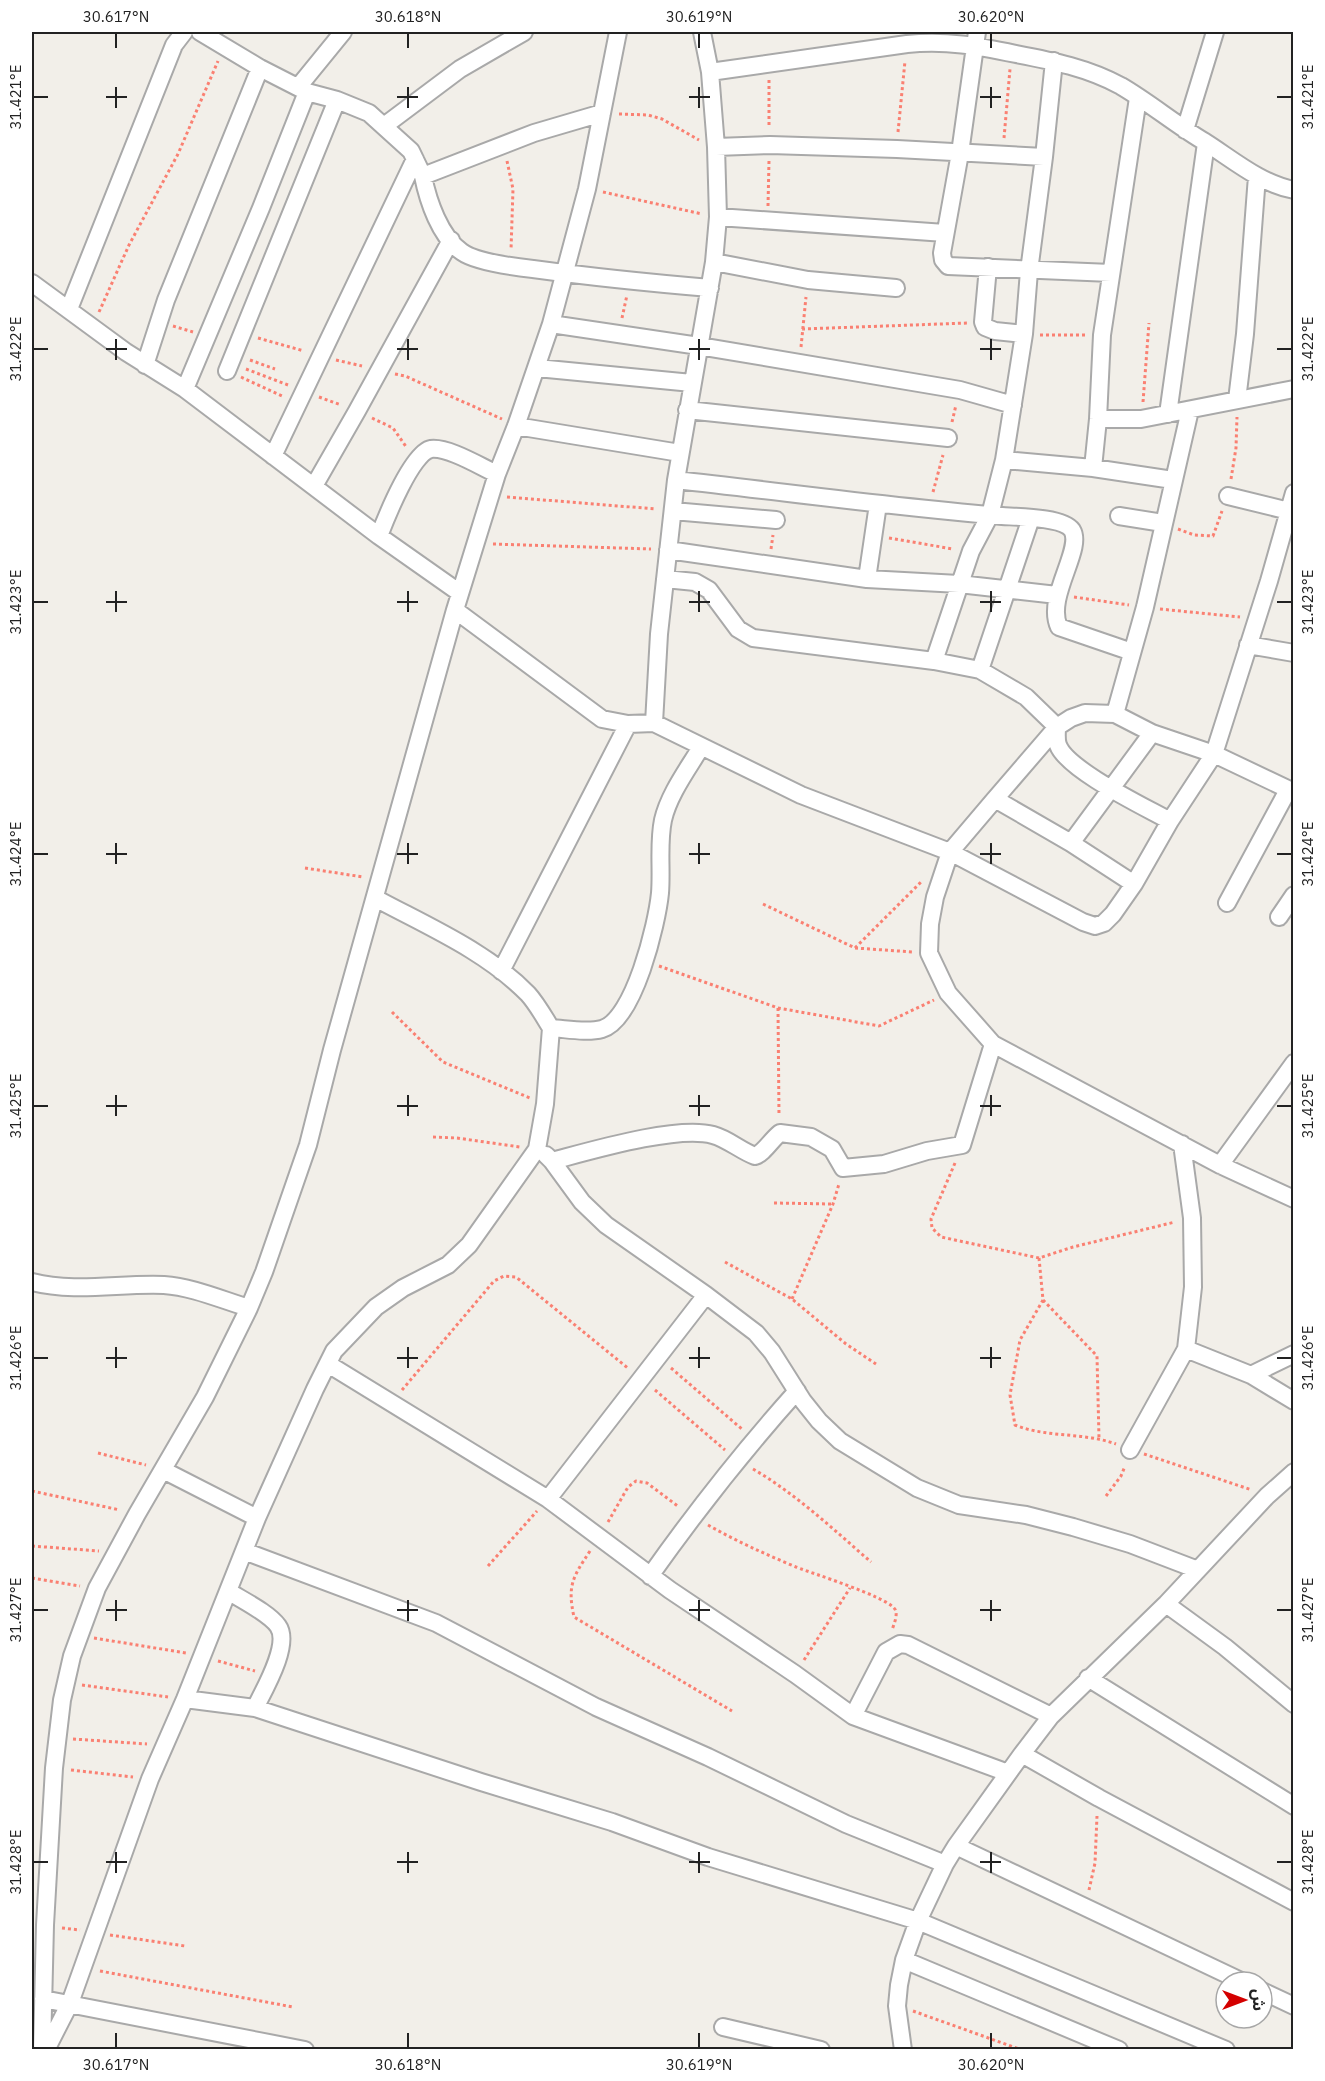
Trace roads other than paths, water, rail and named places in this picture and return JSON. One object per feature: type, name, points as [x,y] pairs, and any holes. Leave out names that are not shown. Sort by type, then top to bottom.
[{"type":"street","points":[[69,309],[174,45],[183,32]]},
{"type":"street","points":[[200,32],[260,68],[303,89],[369,113],[411,150],[423,176],[436,219],[462,253],[511,267],[710,288]]},
{"type":"street","points":[[185,388],[261,208],[303,89],[343,32]]},
{"type":"street","points":[[384,126],[460,69],[524,32]]},
{"type":"street","points":[[44,2049],[45,1925],[54,1768],[66,1683],[80,1635],[98,1588],[136,1514],[205,1397],[249,1308],[264,1272],[308,1145],[332,1050],[458,602],[497,474],[551,324],[587,189],[618,32]]},
{"type":"street","points":[[654,723],[664,579],[676,480],[710,288],[718,217],[716,147],[710,72],[702,32]]},
{"type":"street","points":[[1185,130],[1215,32]]},
{"type":"street","points":[[710,72],[930,41],[975,38],[1011,53],[1054,61],[1093,72],[1122,87],[1257,176],[1293,190]]},
{"type":"street","points":[[975,38],[960,153],[942,253],[943,260],[948,266],[1111,273]]},
{"type":"street","points":[[934,661],[959,584],[990,515],[1004,460],[1024,334],[1029,270],[1054,61]]},
{"type":"street","points":[[145,364],[178,269],[260,68]]},
{"type":"street","points":[[1093,468],[1102,335],[1138,98]]},
{"type":"street","points":[[230,363],[337,100]]},
{"type":"street","points":[[423,176],[534,133],[602,113]]},
{"type":"street","points":[[1168,414],[1206,143]]},
{"type":"street","points":[[716,147],[770,145],[1044,157]]},
{"type":"street","points":[[273,456],[415,159]]},
{"type":"street","points":[[1237,400],[1245,334],[1257,176]]},
{"type":"street","points":[[718,217],[945,233]]},
{"type":"street","points":[[314,486],[451,240]]},
{"type":"street","points":[[714,262],[808,280],[896,288]]},
{"type":"street","points":[[988,267],[983,322],[988,330],[1024,334]]},
{"type":"street","points":[[32,283],[126,352],[185,388],[314,486],[379,536],[602,718],[628,724],[654,723],[801,795],[951,852],[1083,922],[1095,926],[1104,923],[1113,914],[1134,884],[1170,821],[1214,754],[1257,618],[1288,539],[1289,511],[1293,493]]},
{"type":"street","points":[[551,324],[699,346],[960,390],[1013,405]]},
{"type":"street","points":[[537,368],[692,383]]},
{"type":"street","points":[[1098,419],[1142,419],[1293,389]]},
{"type":"street","points":[[687,410],[948,438]]},
{"type":"street","points":[[1115,714],[1145,607],[1190,410]]},
{"type":"street","points":[[516,426],[680,453]]},
{"type":"street","points":[[379,536],[416,461],[425,451],[433,449],[447,452],[497,474]]},
{"type":"street","points":[[1004,460],[1093,468],[1173,480]]},
{"type":"street","points":[[676,480],[1064,523],[1071,528],[1074,534],[1074,546],[1058,595],[1055,619],[1059,627],[1131,652]]},
{"type":"street","points":[[1228,496],[1289,511]]},
{"type":"street","points":[[867,579],[878,504]]},
{"type":"street","points":[[673,511],[776,520]]},
{"type":"street","points":[[1119,516],[1163,523]]},
{"type":"street","points":[[980,670],[1031,518]]},
{"type":"street","points":[[668,550],[867,579],[959,584],[1058,595]]},
{"type":"street","points":[[664,579],[694,582],[709,590],[738,629],[753,638],[934,661],[980,670],[1026,697],[1058,727],[1058,744],[1066,759],[1111,789],[1170,821]]},
{"type":"street","points":[[1248,645],[1293,653]]},
{"type":"street","points":[[1227,903],[1291,791],[1214,754],[1152,733],[1115,714],[1085,713],[1071,718],[1058,727],[951,852],[935,897],[930,924],[929,953],[948,993],[993,1044],[1220,1165],[1293,1199]]},
{"type":"street","points":[[501,971],[628,724]]},
{"type":"street","points":[[1071,843],[1152,733]]},
{"type":"street","points":[[551,1028],[602,1029],[616,1022],[624,1009],[646,961],[660,894],[660,837],[664,816],[681,779],[701,747]]},
{"type":"street","points":[[995,799],[1071,843],[1134,884]]},
{"type":"street","points":[[1279,917],[1293,895]]},
{"type":"street","points":[[44,2049],[70,2003],[150,1779],[185,1699],[257,1518],[334,1351],[376,1307],[403,1288],[448,1265],[469,1245],[537,1149],[545,1104],[551,1028],[528,995],[501,971],[465,946],[375,898]]},
{"type":"street","points":[[552,1161],[660,1136],[694,1133],[714,1135],[755,1156],[762,1154],[769,1142],[780,1132],[811,1137],[832,1149],[843,1168],[884,1164],[927,1151],[962,1145],[993,1044]]},
{"type":"street","points":[[1220,1165],[1293,1064]]},
{"type":"street","points":[[1130,1450],[1186,1349],[1193,1287],[1192,1218],[1182,1144]]},
{"type":"street","points":[[537,1149],[552,1161],[582,1202],[606,1225],[706,1295],[756,1334],[772,1352],[819,1421],[840,1441],[917,1488],[959,1505],[1026,1515],[1084,1530],[1130,1544],[1198,1570]]},
{"type":"street","points":[[32,1282],[67,1288],[168,1286],[186,1289],[249,1308]]},
{"type":"street","points":[[548,1499],[706,1295]]},
{"type":"street","points":[[1186,1349],[1251,1375],[1293,1401]]},
{"type":"street","points":[[1251,1375],[1293,1354]]},
{"type":"street","points":[[327,1365],[548,1499],[650,1576],[853,1716],[1008,1773]]},
{"type":"street","points":[[650,1576],[753,1439],[797,1391]]},
{"type":"street","points":[[163,1470],[257,1518]]},
{"type":"street","points":[[903,2049],[897,2006],[904,1959],[918,1921],[956,1846],[1051,1716],[1166,1604],[1267,1496],[1293,1472]]},
{"type":"street","points":[[244,1551],[436,1623],[596,1707],[708,1757],[846,1824],[945,1864]]},
{"type":"street","points":[[228,1591],[279,1626],[282,1642],[271,1676],[255,1708]]},
{"type":"street","points":[[1166,1604],[1224,1647],[1293,1704]]},
{"type":"street","points":[[853,1716],[886,1652],[900,1644],[908,1645],[1051,1716]]},
{"type":"street","points":[[1088,1678],[1293,1806]]},
{"type":"street","points":[[185,1699],[255,1708],[612,1822],[708,1857],[918,1921],[1226,2049]]},
{"type":"street","points":[[1022,1754],[1293,1902]]},
{"type":"street","points":[[956,1846],[1218,1970]]},
{"type":"street","points":[[904,1959],[1119,2049]]},
{"type":"street","points":[[43,1995],[70,2003],[305,2049]]},
{"type":"street","points":[[1274,1997],[1293,2006]]},
{"type":"street","points":[[723,2027],[821,2049]]}]
